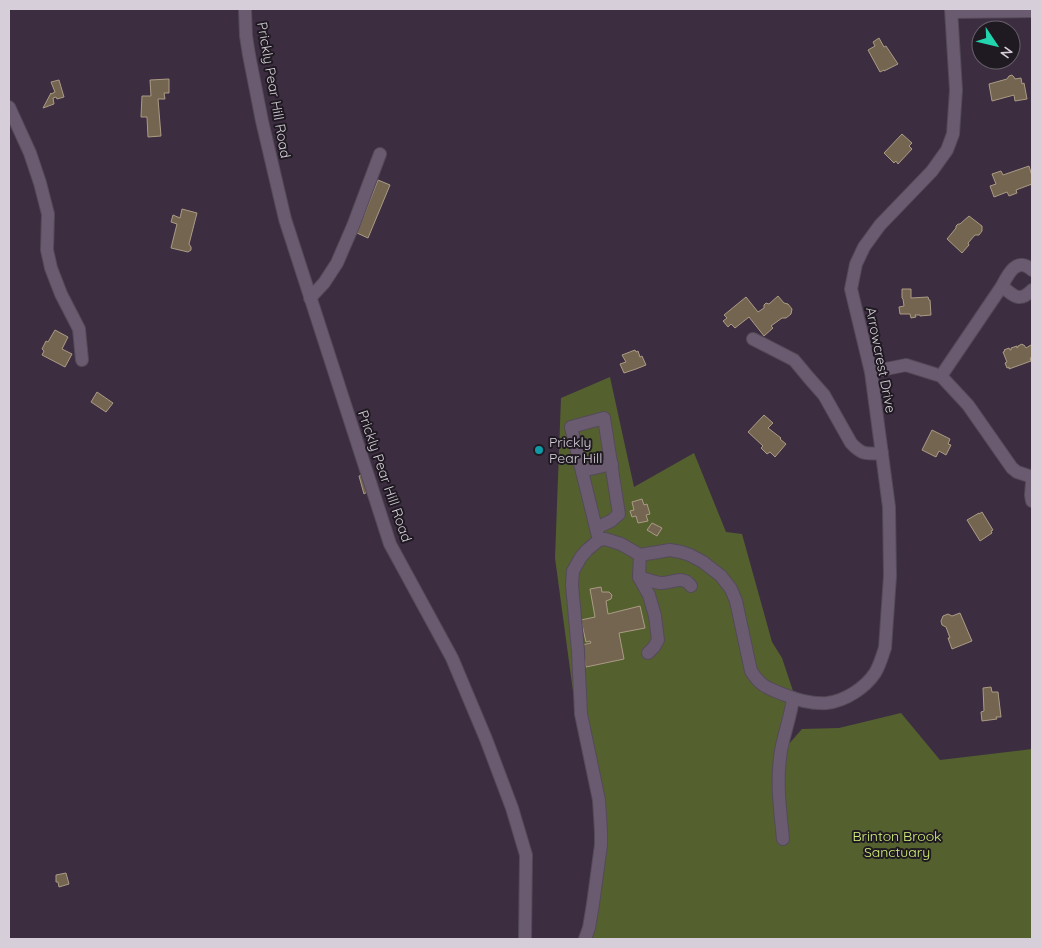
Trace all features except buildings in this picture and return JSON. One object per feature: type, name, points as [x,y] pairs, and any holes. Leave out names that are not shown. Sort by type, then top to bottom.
[{"type":"street","name":"Prickly Pear Hill Road","points":[[245,9],[246,36],[266,138],[285,219],[390,544],[452,658],[512,808],[526,855],[525,939]]},
{"type":"street","points":[[952,10],[1028,10]]},
{"type":"street","name":"Arrowcrest Drive","points":[[640,555],[670,550],[681,552],[703,562],[721,576],[731,589],[736,601],[751,671],[761,684],[793,698],[827,703],[854,694],[876,672],[885,648],[890,576],[889,507],[871,372],[851,289],[856,264],[864,247],[880,225],[932,171],[947,150],[953,134],[956,90],[952,10]]},
{"type":"street","points":[[9,107],[30,153],[40,183],[48,214],[47,250],[51,268],[79,329],[82,360]]},
{"type":"street","points":[[310,298],[324,283],[337,264],[380,154]]},
{"type":"street","points":[[940,376],[1012,269],[1021,265],[1028,266],[1032,270]]},
{"type":"street","points":[[1002,286],[1015,296],[1021,297],[1027,295],[1032,290]]},
{"type":"street","points":[[754,340],[794,360],[824,395],[851,443],[861,453],[882,453]]},
{"type":"street","points":[[871,372],[906,365],[940,376],[968,405],[1012,468],[1017,472],[1032,477]]},
{"type":"street","points":[[585,939],[593,904],[601,832],[598,800],[581,714],[572,585],[573,571],[581,557],[597,534],[620,514],[604,418],[571,427],[597,534],[605,539],[621,544],[640,555],[639,577],[649,595],[655,616],[658,640],[648,653]]},
{"type":"street","points":[[582,471],[612,464]]},
{"type":"street","points":[[1032,483],[1032,502]]},
{"type":"street","points":[[639,577],[664,583],[683,580],[688,581],[691,586]]},
{"type":"street","points":[[783,840],[778,774],[781,750],[793,698]]},
{"type":"green space","name":"Brinton Brook Sanctuary","points":[[610,377],[634,487],[694,453],[726,532],[742,534],[772,642],[782,658],[794,694],[796,711],[788,745],[802,729],[839,728],[901,713],[940,760],[1032,749],[1032,939],[580,939],[587,907],[595,840],[593,799],[575,706],[555,558],[561,398]]},
{"type":"place","name":"Prickly Pear Hill","points":[[539,450]]}]
